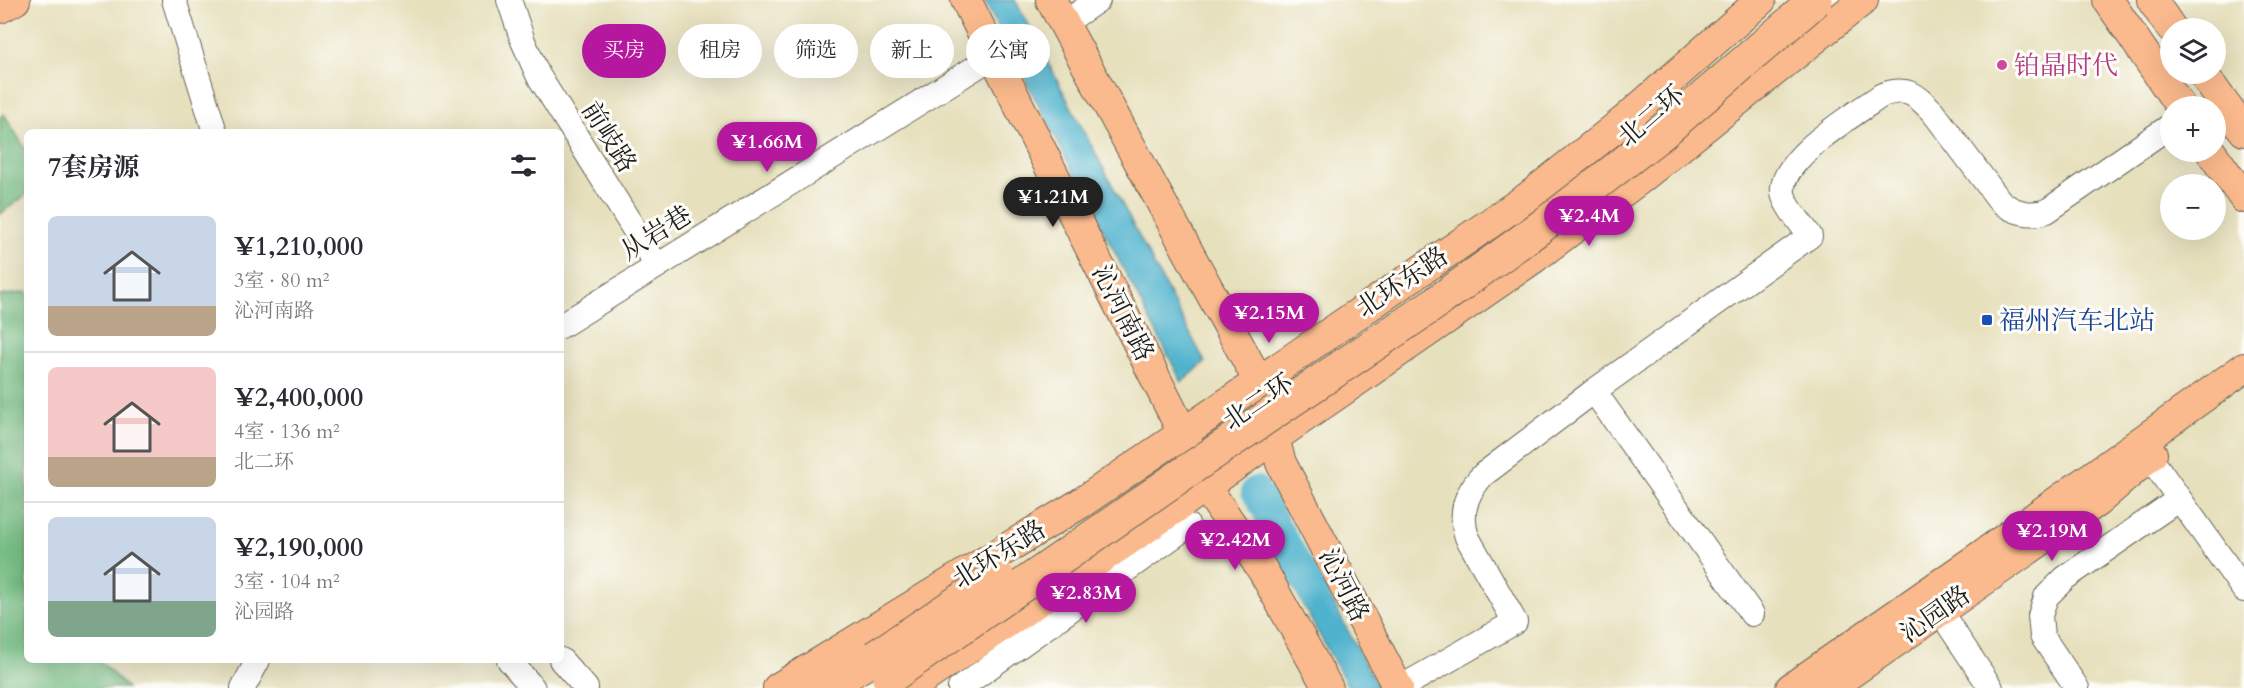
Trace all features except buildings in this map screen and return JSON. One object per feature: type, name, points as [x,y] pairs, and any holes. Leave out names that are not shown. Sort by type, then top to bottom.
[{"type":"highway","name":"北二环","points":[[887,678],[1592,166],[1785,0]]},
{"type":"highway","name":"北二环","points":[[825,688],[887,678],[1437,302],[1542,226],[1652,141],[1816,0]]},
{"type":"main road","points":[[0,8],[15,0]]},
{"type":"main road","name":"沁河南路","points":[[966,0],[978,24]]},
{"type":"main road","name":"北环东路","points":[[778,688],[1082,503],[1535,191],[1625,120],[1761,0]]},
{"type":"main road","points":[[887,678],[1044,612],[1206,487],[1561,238],[1640,179],[1863,0]]},
{"type":"main road","points":[[2108,0],[2173,96]]},
{"type":"main road","points":[[2152,0],[2164,18]]},
{"type":"main road","points":[[1057,12],[1258,380]]},
{"type":"main road","name":"沁河南路","points":[[1005,78],[1183,433]]},
{"type":"main road","points":[[2210,84],[2244,131]]},
{"type":"main road","points":[[2218,162],[2244,198]]},
{"type":"main road","points":[[1791,688],[1934,602],[2244,368]]},
{"type":"main road","name":"沁河路","points":[[1258,380],[1268,403],[1281,463],[1399,688]]},
{"type":"main road","name":"沁园路","points":[[1829,688],[1934,602],[2098,501],[2149,456],[2244,391]]},
{"type":"main road","points":[[1183,433],[1206,487],[1263,571],[1328,688]]},
{"type":"street","points":[[174,0],[214,129]]},
{"type":"street","name":"前岐路","points":[[509,0],[538,75],[657,266]]},
{"type":"street","points":[[1057,12],[1098,0]]},
{"type":"street","name":"从岩巷","points":[[564,324],[966,73]]},
{"type":"street","points":[[1399,688],[1515,622],[1467,537],[1463,525],[1466,501],[1476,482],[1594,391],[1810,236],[1784,196],[1785,178],[1806,151],[1882,95],[1893,91],[1903,91],[1922,100],[2000,201],[2009,208],[2026,213],[2047,211],[2160,133]]},
{"type":"street","points":[[1594,391],[1752,614]]},
{"type":"street","points":[[2149,456],[2244,590]]},
{"type":"street","points":[[2077,688],[2042,636],[2040,616],[2046,597],[2065,578],[2179,499]]},
{"type":"street","points":[[960,688],[1044,612],[1188,526]]},
{"type":"street","points":[[1934,602],[1991,688]]},
{"type":"street","points":[[243,688],[256,663]]},
{"type":"street","points":[[512,663],[533,688]]},
{"type":"street","points":[[564,663],[586,688]]},
{"type":"green space","points":[[4,114],[24,147],[24,196],[0,214],[0,117]]},
{"type":"green space","points":[[24,292],[24,663],[102,663],[127,688],[0,688],[0,296]]},
{"type":"water","points":[[984,0],[1015,0],[1028,24],[996,24]]},
{"type":"water","points":[[1050,67],[1205,362],[1182,382],[1024,78],[1050,78]]},
{"type":"water","points":[[1308,555],[1378,688],[1349,688],[1284,571]]},
{"type":"waterway","points":[[1256,491],[1316,598]]},
{"type":"place","name":"铂晶时代","points":[[2002,65]]},
{"type":"place","name":"福州汽车北站","points":[[1987,320]]}]
